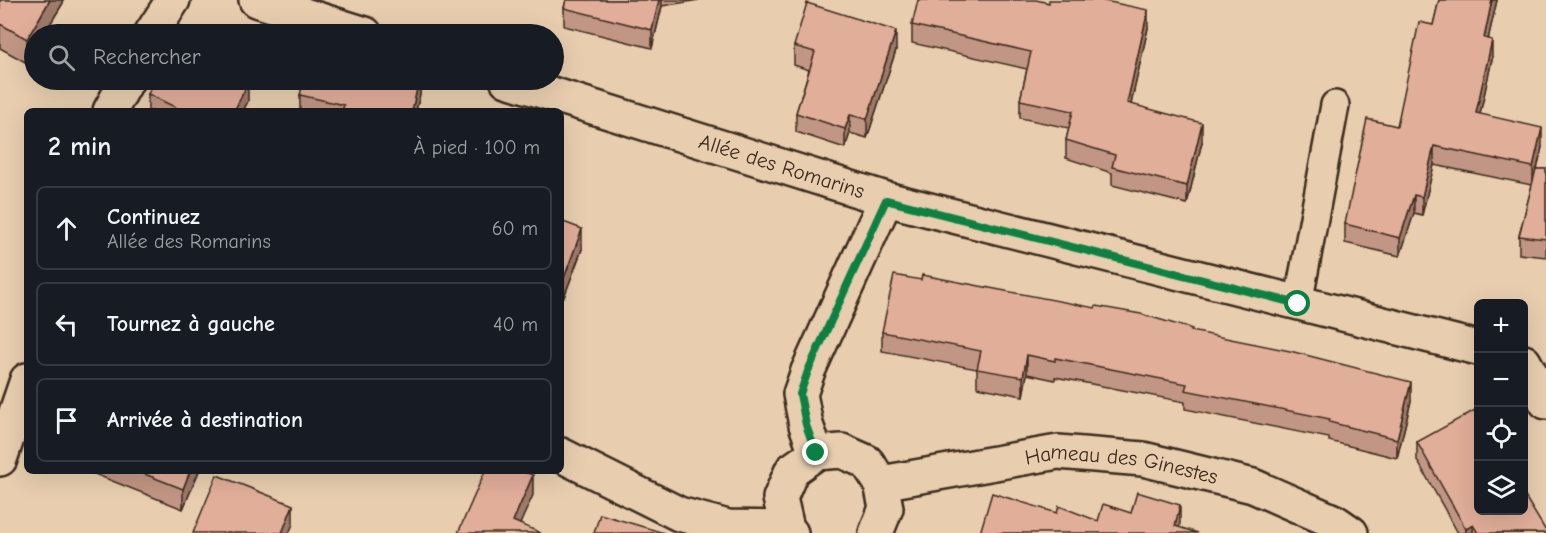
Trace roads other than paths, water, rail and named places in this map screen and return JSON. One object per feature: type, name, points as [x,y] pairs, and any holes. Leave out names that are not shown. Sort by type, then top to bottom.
[{"type":"street","points":[[157,24],[172,0]]},
{"type":"street","points":[[256,0],[333,24]]},
{"type":"street","points":[[112,108],[122,90]]},
{"type":"street","name":"Allée des Romarins","points":[[539,90],[886,200],[1474,347]]},
{"type":"street","points":[[816,453],[806,425],[800,394],[808,371],[886,200]]},
{"type":"street","points":[[1528,362],[1546,365]]},
{"type":"street","points":[[1528,368],[1546,402]]},
{"type":"street","points":[[0,459],[24,389]]},
{"type":"street","points":[[564,456],[680,514],[728,527],[789,531],[780,498],[792,470],[816,453],[842,451],[867,462],[881,483],[886,508],[876,533]]},
{"type":"street","name":"Hameau des Ginestes","points":[[881,483],[1058,452],[1143,459],[1253,486],[1335,522],[1351,533]]},
{"type":"lane","points":[[1298,304],[1335,105]]}]
